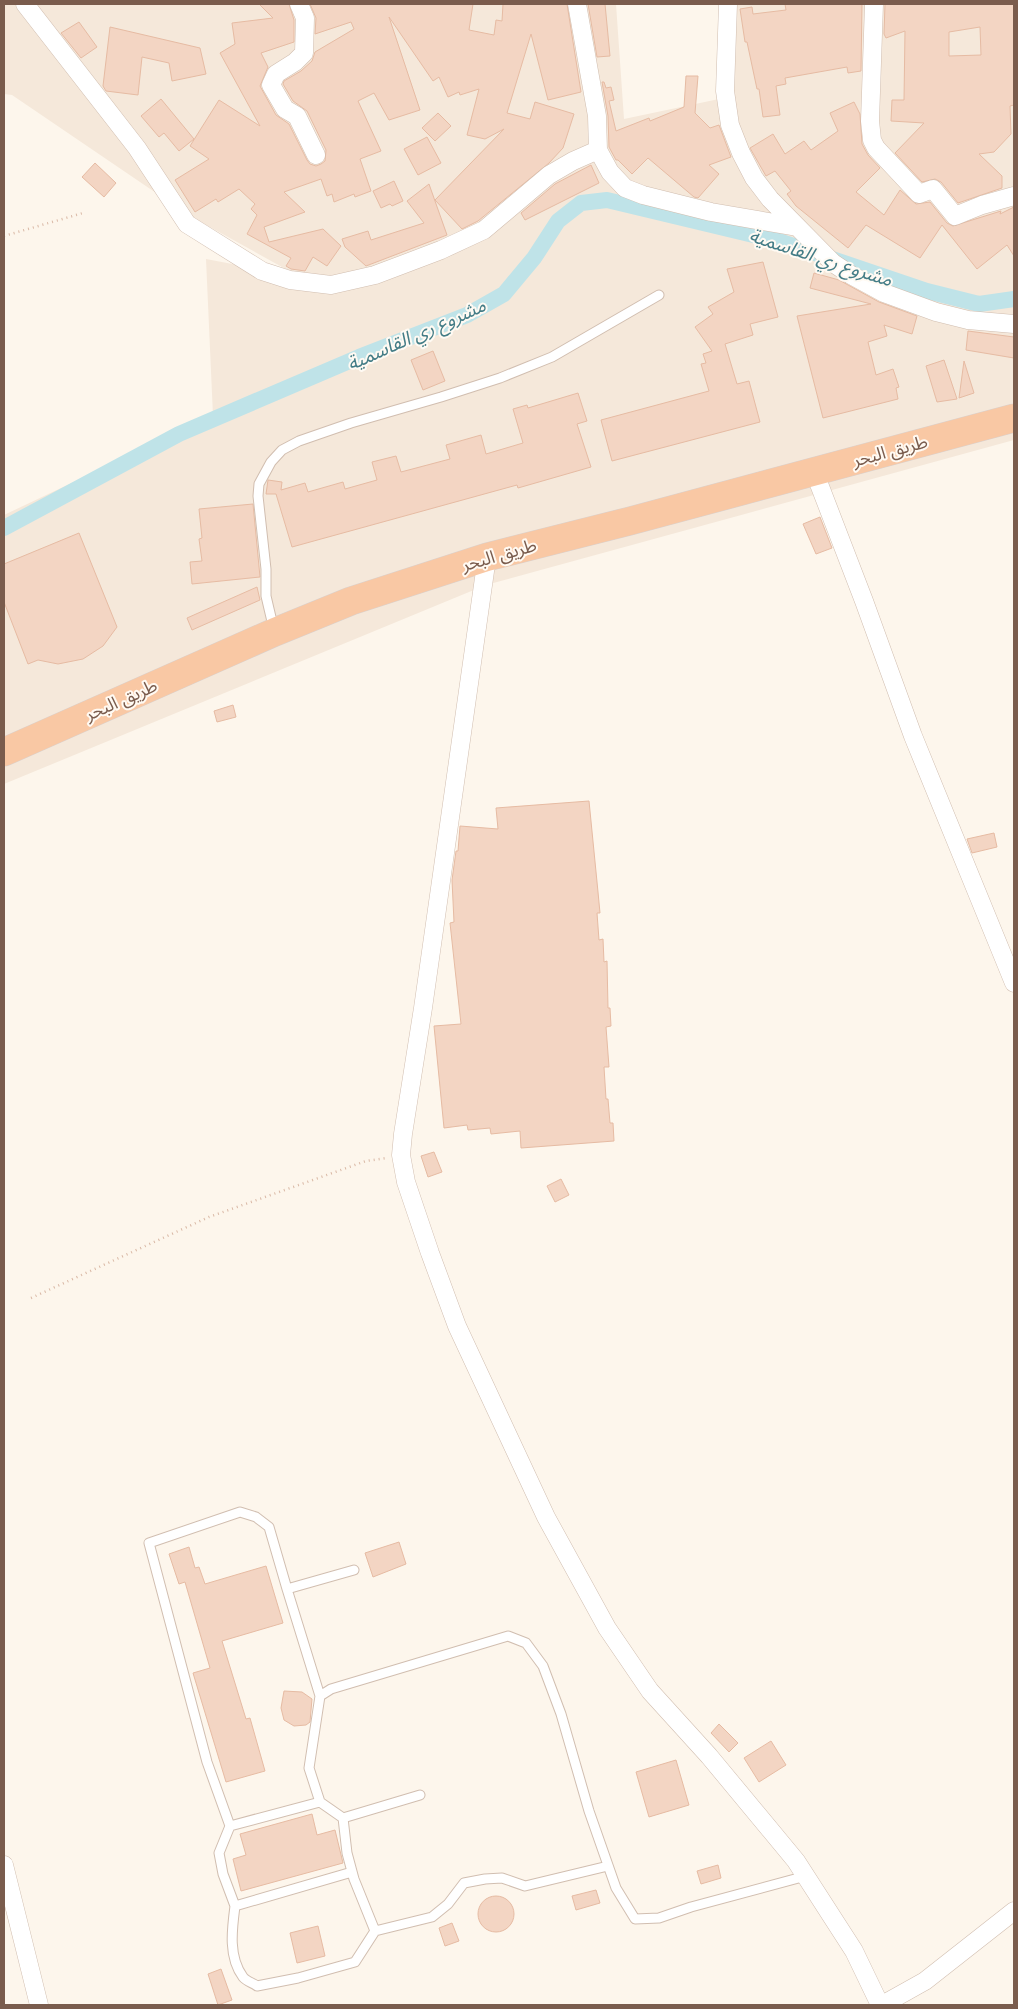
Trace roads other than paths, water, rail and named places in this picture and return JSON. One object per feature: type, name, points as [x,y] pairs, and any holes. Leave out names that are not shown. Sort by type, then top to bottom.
[{"type":"highway","name":"طريق البحر","points":[[4,752],[275,632],[351,601],[486,557],[630,521],[1014,418]]},
{"type":"street","points":[[25,4],[137,148],[187,224],[262,271],[290,280],[331,285],[376,275],[441,250],[484,230],[549,175],[573,161],[598,150]]},
{"type":"street","points":[[299,4],[305,18],[304,53],[295,62],[276,74],[271,85],[285,109],[297,116],[316,155]]},
{"type":"street","points":[[577,4],[597,116],[598,150],[610,172],[625,188],[643,196],[711,212],[797,227]]},
{"type":"street","points":[[728,4],[726,91],[730,125],[741,153],[754,178],[770,199],[833,263],[851,276],[884,293],[936,312],[968,320],[1009,326]]},
{"type":"street","points":[[874,4],[870,121],[872,140],[876,148],[919,194],[933,188],[956,216],[982,205],[1014,196]]},
{"type":"street","points":[[814,471],[913,736],[1014,983]]},
{"type":"street","points":[[486,557],[402,1155],[406,1182],[457,1326],[546,1517],[607,1628],[650,1691],[745,1799],[806,1876],[854,1951],[881,2005],[925,1981],[1014,1911]]},
{"type":"street","points":[[4,1865],[40,2005]]},
{"type":"lane","points":[[275,632],[266,596],[266,568],[258,496],[259,484],[265,470],[282,450],[299,441],[351,423],[500,378],[552,357],[659,295]]},
{"type":"lane","points":[[375,1932],[352,1872],[347,1854],[342,1818],[320,1802],[309,1768],[320,1696],[269,1527],[256,1517],[240,1512],[149,1542],[207,1762],[230,1826],[219,1853],[223,1874],[235,1906],[232,1931],[234,1957],[244,1978],[257,1986],[298,1978],[355,1962],[375,1932],[432,1917],[448,1904],[464,1883],[502,1878],[525,1886],[608,1866]]},
{"type":"lane","points":[[287,1589],[354,1570]]},
{"type":"lane","points":[[320,1696],[331,1689],[508,1636],[526,1642],[544,1666],[561,1714],[589,1811],[608,1866],[616,1888],[635,1919],[659,1918],[692,1907],[806,1876]]},
{"type":"lane","points":[[342,1818],[420,1795]]},
{"type":"lane","points":[[230,1826],[320,1802]]},
{"type":"lane","points":[[235,1906],[352,1872]]},
{"type":"waterway","name":"مشروع ري القاسمية","points":[[4,528],[179,434],[359,357],[467,315],[504,294],[534,258],[558,221],[581,203],[607,200],[779,241],[927,291],[979,304],[1014,299]]}]
